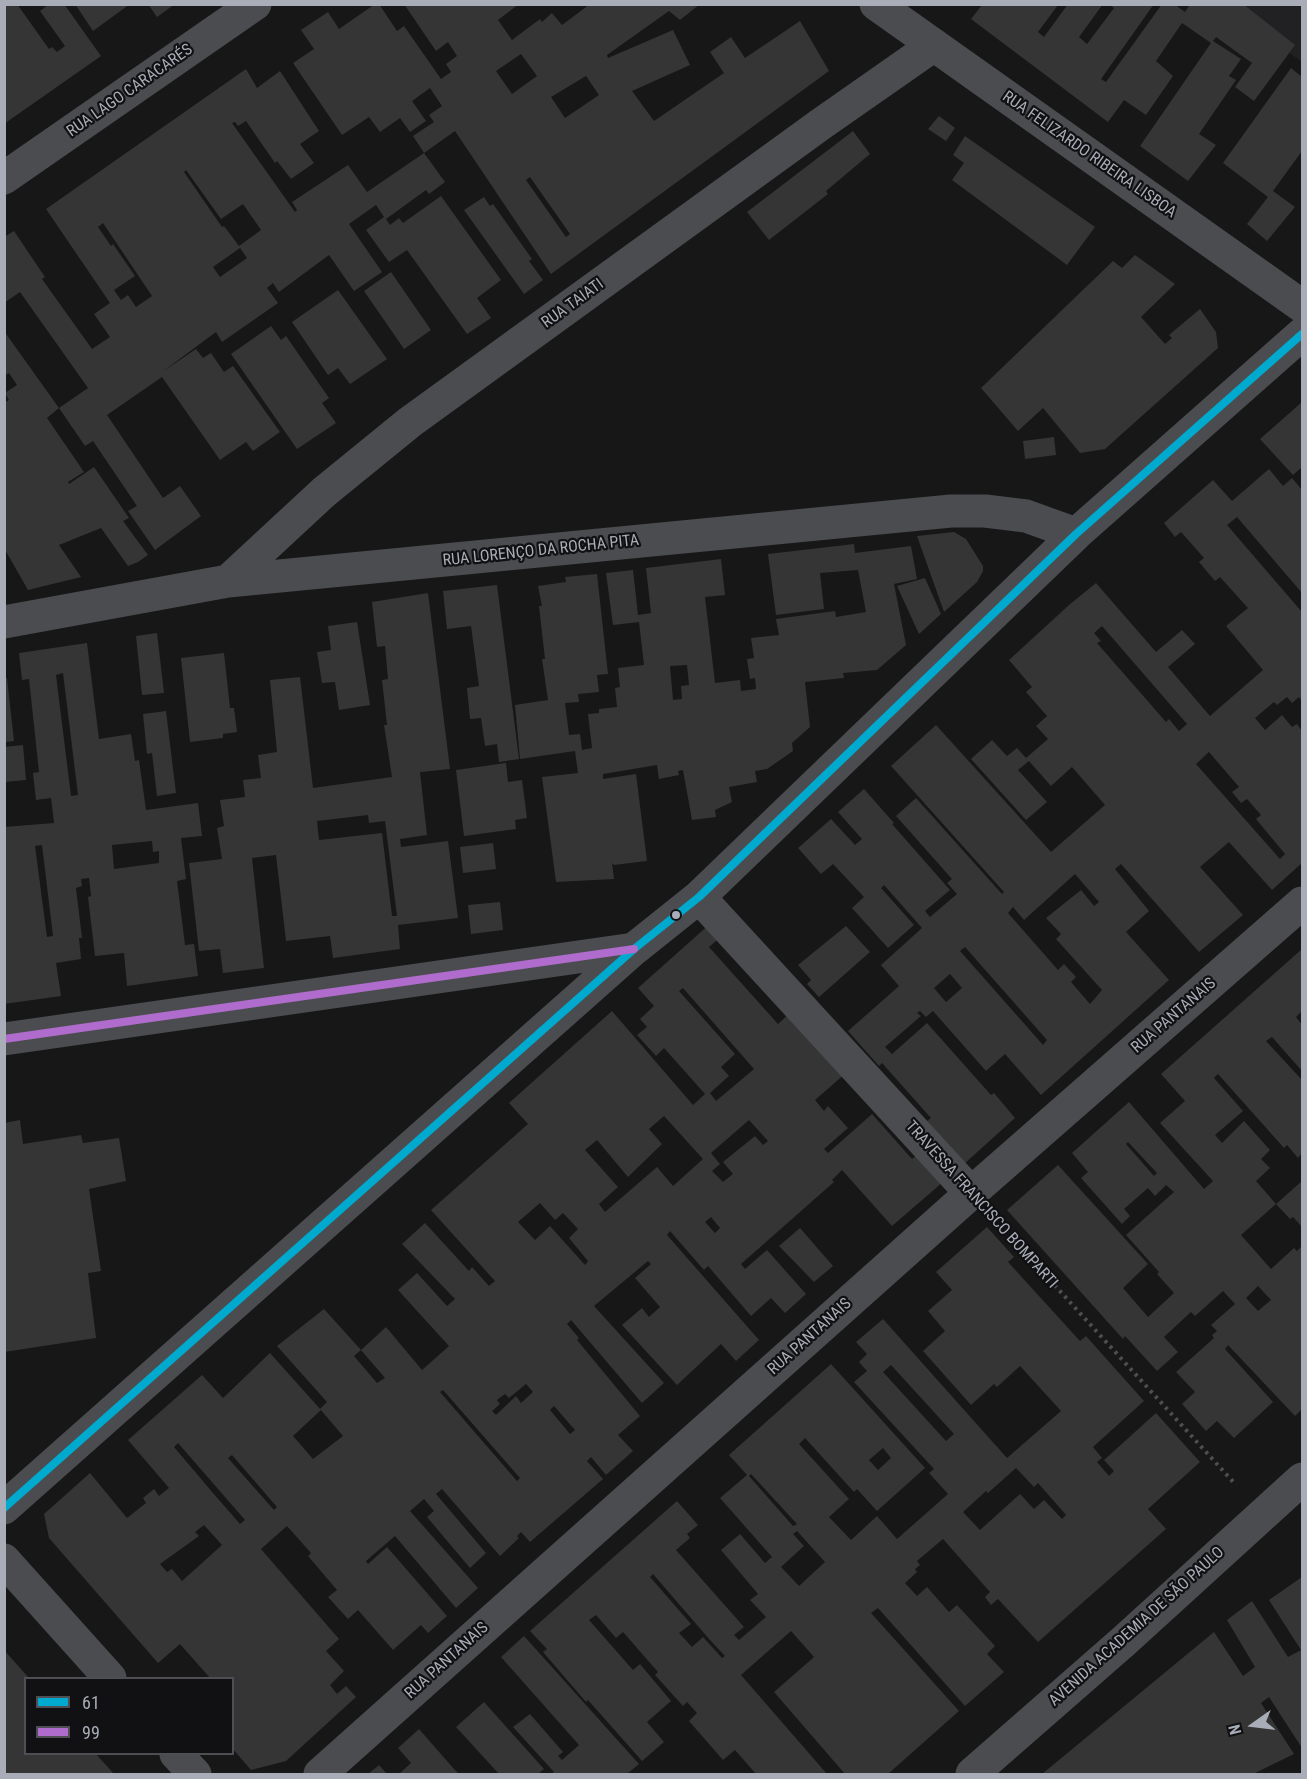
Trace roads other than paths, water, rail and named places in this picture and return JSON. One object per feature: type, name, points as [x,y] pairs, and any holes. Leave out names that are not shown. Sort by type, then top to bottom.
[{"type":"street","name":"RUA LAGO CARACARÉS","points":[[4,178],[255,4]]},
{"type":"street","name":"RUA FELIZARDO RIBEIRA LISBOA","points":[[876,4],[1302,306]]},
{"type":"street","name":"RUA TAIATI","points":[[228,581],[324,492],[410,422],[820,124],[934,45]]},
{"type":"street","points":[[4,1508],[634,949],[699,897],[1076,534],[1302,334]]},
{"type":"street","name":"RUA LORENÇO DA ROCHA PITA","points":[[4,622],[228,581],[951,511],[985,511],[1026,516],[1076,534]]},
{"type":"street","name":"TRAVESSA FRANCISCO BOMPARTI","points":[[699,897],[971,1193]]},
{"type":"street","name":"RUA PANTANAIS","points":[[320,1774],[971,1193],[1302,903]]},
{"type":"street","points":[[4,1040],[634,949]]},
{"type":"street","name":"AVENIDA ACADEMIA DE SÃO PAULO","points":[[972,1774],[1124,1641],[1302,1479]]},
{"type":"street","points":[[4,1560],[109,1677]]},
{"type":"street","points":[[177,1755],[195,1774]]}]
